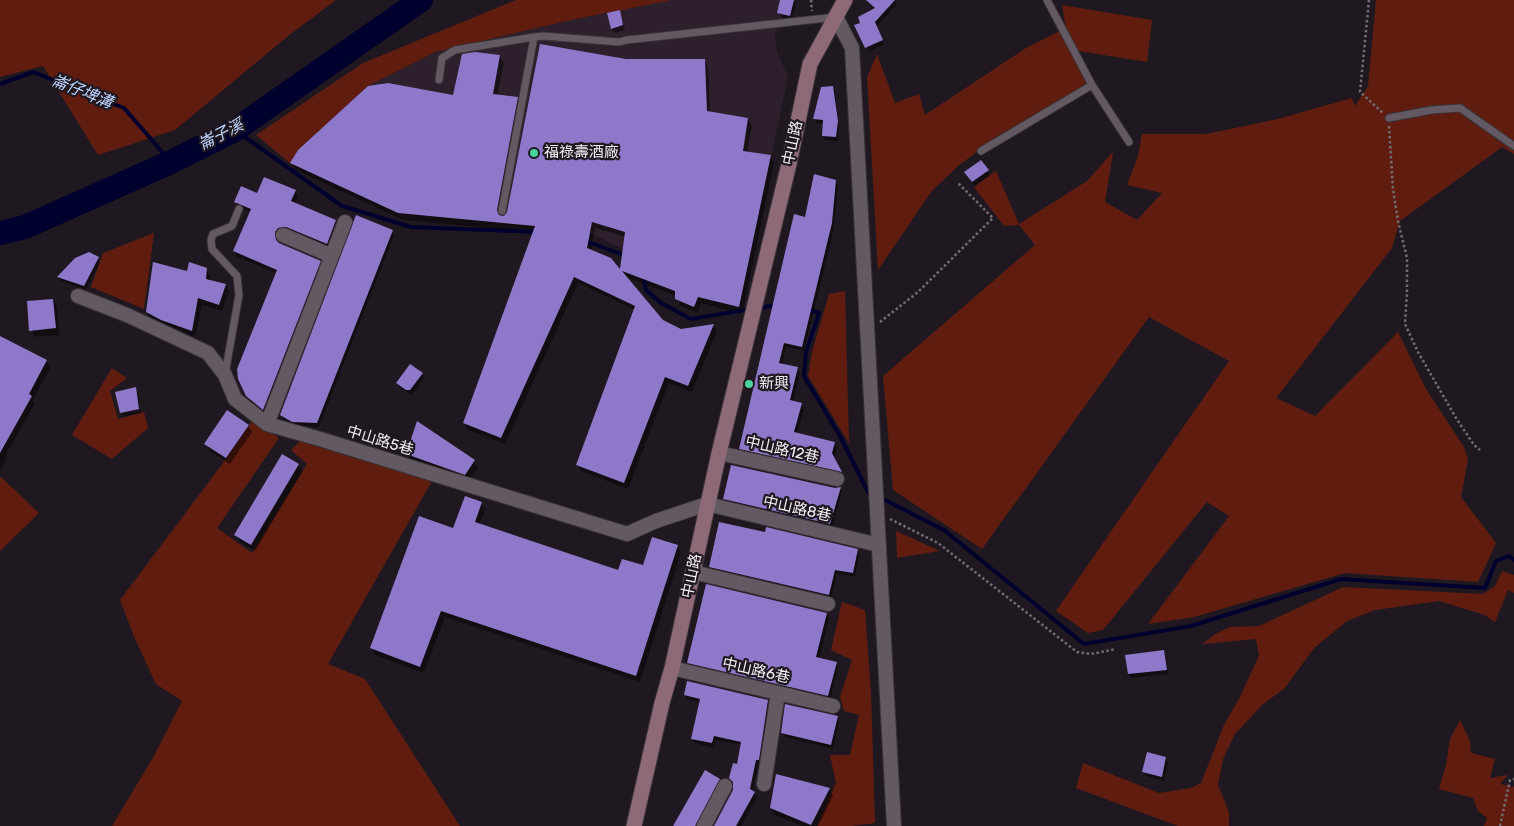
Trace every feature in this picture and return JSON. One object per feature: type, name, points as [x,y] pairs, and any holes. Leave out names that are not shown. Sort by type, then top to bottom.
[{"type":"main road","name":"中山路","points":[[634,826],[662,703],[672,668],[719,452],[789,164],[810,64],[845,0]]},
{"type":"street","points":[[836,17],[852,48],[894,826]]},
{"type":"street","points":[[267,424],[345,222]]},
{"type":"street","points":[[282,235],[332,256]]},
{"type":"street","name":"中山路5巷","points":[[78,296],[127,315],[208,353],[225,375],[235,398],[267,424],[627,534],[656,521],[707,504]]},
{"type":"street","name":"中山路12巷","points":[[719,452],[837,479]]},
{"type":"street","name":"中山路8巷","points":[[707,504],[879,545]]},
{"type":"street","points":[[693,572],[828,604]]},
{"type":"street","name":"中山路6巷","points":[[672,668],[833,706]]},
{"type":"street","points":[[764,784],[778,693]]},
{"type":"street","points":[[704,826],[725,786]]},
{"type":"lane","points":[[1047,0],[1092,85],[1130,142]]},
{"type":"lane","points":[[439,80],[442,58],[455,50],[534,37],[543,36],[619,42],[836,17]]},
{"type":"lane","points":[[502,211],[534,37]]},
{"type":"lane","points":[[981,151],[1092,85]]},
{"type":"lane","points":[[1389,118],[1431,110],[1460,108],[1514,146]]},
{"type":"lane","points":[[225,375],[239,295],[237,276],[212,249],[211,240],[213,234],[232,226],[239,208]]},
{"type":"path","points":[[1369,0],[1360,92],[1389,118],[1398,222],[1407,258],[1405,324],[1418,352],[1456,418],[1474,445],[1480,450]]},
{"type":"path","points":[[868,332],[918,292],[993,218],[958,183]]},
{"type":"path","points":[[877,513],[938,543],[1077,652],[1091,654],[1116,649]]},
{"type":"path","points":[[1500,826],[1510,780],[1514,779]]},
{"type":"shaded area","points":[[0,0],[336,0],[288,36],[175,130],[98,155],[43,66],[0,77]]},
{"type":"shaded area","points":[[516,0],[672,0],[571,20],[435,52],[368,86],[298,150],[290,163],[256,135],[363,63]]},
{"type":"shaded area","name":"福祿壽酒廠","points":[[672,0],[787,0],[781,23],[775,33],[777,52],[788,77],[739,307],[698,297],[694,307],[675,299],[675,291],[648,281],[651,263],[590,233],[568,229],[398,213],[290,163],[298,150],[368,86],[435,52],[571,20]]},
{"type":"shaded area","points":[[1376,0],[1514,0],[1514,154],[1502,147],[1400,221],[1392,248],[1276,398],[1315,416],[1398,332],[1426,389],[1464,447],[1468,459],[1461,497],[1496,543],[1478,582],[1345,573],[1194,617],[1148,624],[1229,516],[1207,502],[1103,630],[1088,633],[1056,611],[1229,361],[1149,317],[982,549],[893,490],[883,376],[1035,245],[1019,225],[1004,226],[974,187],[996,171],[1019,224],[1087,181],[1113,152],[1105,202],[1137,220],[1162,193],[1127,185],[1138,156],[1142,134],[1206,134],[1278,119],[1352,98],[1355,106],[1368,86]]},
{"type":"shaded area","points":[[1062,5],[1152,20],[1147,62],[1079,51],[1075,59],[1092,82],[998,136],[958,166],[931,192],[878,270],[867,77],[877,54],[895,103],[919,94],[925,115],[1026,48],[1066,28]]},
{"type":"shaded area","points":[[154,233],[144,309],[91,287],[103,253]]},
{"type":"shaded area","points":[[845,291],[849,443],[808,376],[812,352],[829,294]]},
{"type":"shaded area","points":[[112,368],[127,378],[110,391],[118,419],[144,412],[148,428],[112,459],[72,435]]},
{"type":"shaded area","points":[[253,420],[279,438],[217,528],[252,553],[307,464],[291,450],[300,441],[432,481],[328,664],[365,679],[460,826],[112,826],[154,756],[182,701],[156,684],[135,639],[120,600]]},
{"type":"shaded area","points":[[0,478],[39,513],[0,551]]},
{"type":"shaded area","points":[[896,531],[940,551],[897,558]]},
{"type":"shaded area","points":[[1502,571],[1514,575],[1514,593],[1508,590],[1495,622],[1485,615],[1439,601],[1375,610],[1347,621],[1314,648],[1284,689],[1263,704],[1235,734],[1223,759],[1218,785],[1229,812],[1229,826],[1178,826],[1076,788],[1083,763],[1159,793],[1191,788],[1201,783],[1224,725],[1239,699],[1259,656],[1256,639],[1202,644],[1217,633],[1230,627],[1259,626],[1343,587],[1483,594],[1495,586]]},
{"type":"shaded area","points":[[842,602],[865,610],[871,693],[875,823],[851,826],[817,826],[836,783],[830,755],[850,755],[859,715],[844,711],[840,697],[852,660],[831,650]]},
{"type":"shaded area","points":[[1460,720],[1470,741],[1471,753],[1495,759],[1490,778],[1508,775],[1500,784],[1514,787],[1514,826],[1484,826],[1487,818],[1478,811],[1473,798],[1439,789],[1446,765],[1450,739]]},
{"type":"building","points":[[780,0],[794,0],[790,16],[777,13]]},
{"type":"building","points":[[866,0],[895,0],[875,22],[883,40],[865,48],[854,25],[860,23],[858,17],[875,8]]},
{"type":"building","points":[[620,10],[623,25],[611,29],[607,13]]},
{"type":"building","name":"福祿壽酒廠","points":[[540,44],[626,59],[705,59],[707,111],[748,118],[743,151],[771,155],[739,307],[698,297],[694,307],[675,299],[675,291],[622,271],[663,320],[681,329],[714,324],[688,386],[665,377],[624,483],[576,465],[635,306],[574,277],[501,438],[463,423],[535,226],[398,213],[290,163],[298,150],[368,86],[388,83],[453,95],[462,54],[475,52],[500,55],[493,94],[518,97],[497,210],[499,215],[504,216],[507,212]],"holes":[[[592,222],[625,232],[620,269],[611,258],[587,248]]]},
{"type":"building","points":[[833,86],[838,121],[836,137],[822,136],[823,120],[813,119],[821,87]]},
{"type":"building","points":[[981,160],[989,170],[972,182],[964,172]]},
{"type":"building","points":[[814,174],[836,180],[832,223],[802,347],[784,343],[779,363],[798,367],[790,400],[802,403],[794,432],[835,442],[832,453],[842,472],[739,449],[794,214],[805,217]]},
{"type":"building","points":[[264,177],[296,190],[291,201],[336,220],[327,244],[286,227],[278,228],[275,232],[276,240],[279,243],[321,261],[263,410],[246,396],[238,379],[237,369],[277,270],[233,251],[251,209],[234,202],[241,186],[257,193]]},
{"type":"building","points":[[356,215],[393,230],[317,423],[292,422],[280,415]]},
{"type":"building","points":[[89,252],[99,257],[84,286],[57,277],[75,258]]},
{"type":"building","points":[[153,262],[187,271],[189,262],[207,268],[206,279],[226,284],[219,305],[198,298],[192,331],[161,320],[146,312]]},
{"type":"building","points":[[53,299],[56,328],[29,331],[27,301]]},
{"type":"building","points":[[0,336],[47,360],[29,394],[32,396],[0,453]]},
{"type":"building","points":[[410,364],[423,373],[410,390],[406,390],[396,383]]},
{"type":"building","points":[[136,387],[139,409],[120,413],[115,392]]},
{"type":"building","points":[[227,410],[249,425],[226,458],[204,444]]},
{"type":"building","points":[[417,421],[475,460],[465,475],[406,454]]},
{"type":"building","points":[[282,454],[299,464],[251,545],[234,535]]},
{"type":"building","points":[[731,465],[835,488],[841,487],[830,524],[723,499]]},
{"type":"building","points":[[465,496],[482,502],[475,522],[618,570],[622,559],[643,565],[652,537],[678,545],[636,676],[441,611],[420,667],[370,648],[419,516],[453,528]]},
{"type":"building","points":[[719,522],[765,532],[766,527],[858,549],[853,573],[835,570],[829,595],[709,567]]},
{"type":"building","points":[[706,584],[827,613],[816,657],[837,662],[828,696],[687,663]]},
{"type":"building","points":[[1164,650],[1167,670],[1128,674],[1125,655]]},
{"type":"building","points":[[687,681],[768,700],[759,760],[756,760],[750,789],[755,792],[736,826],[714,826],[733,790],[733,782],[729,778],[733,763],[737,764],[741,742],[714,736],[712,743],[691,739],[700,699],[684,695]]},
{"type":"building","points":[[785,704],[838,716],[831,745],[781,733]]},
{"type":"building","points":[[1147,752],[1166,757],[1162,777],[1142,772]]},
{"type":"building","points":[[705,770],[720,779],[695,826],[673,826]]},
{"type":"building","points":[[776,774],[830,788],[811,825],[770,808]]},
{"type":"waterway","name":"崙子溪","points":[[0,233],[25,227],[171,162],[235,130],[421,0]]},
{"type":"waterway","name":"崙仔埤溝","points":[[0,84],[33,72],[124,108],[171,162]]},
{"type":"waterway","points":[[235,130],[342,206],[411,227],[538,232]]},
{"type":"waterway","points":[[583,240],[626,256]]},
{"type":"waterway","points":[[643,274],[646,290],[661,303],[691,319],[751,309]]},
{"type":"waterway","points":[[758,308],[776,305]]},
{"type":"waterway","points":[[807,309],[819,313],[806,352],[804,376],[840,436],[868,492],[873,494]]},
{"type":"waterway","points":[[879,497],[944,530],[1084,644],[1191,626],[1341,579],[1485,588],[1496,561],[1509,556],[1514,560]]},
{"type":"place","name":"福祿壽酒廠","points":[[534,153]]},
{"type":"place","name":"新興","points":[[749,384]]}]
